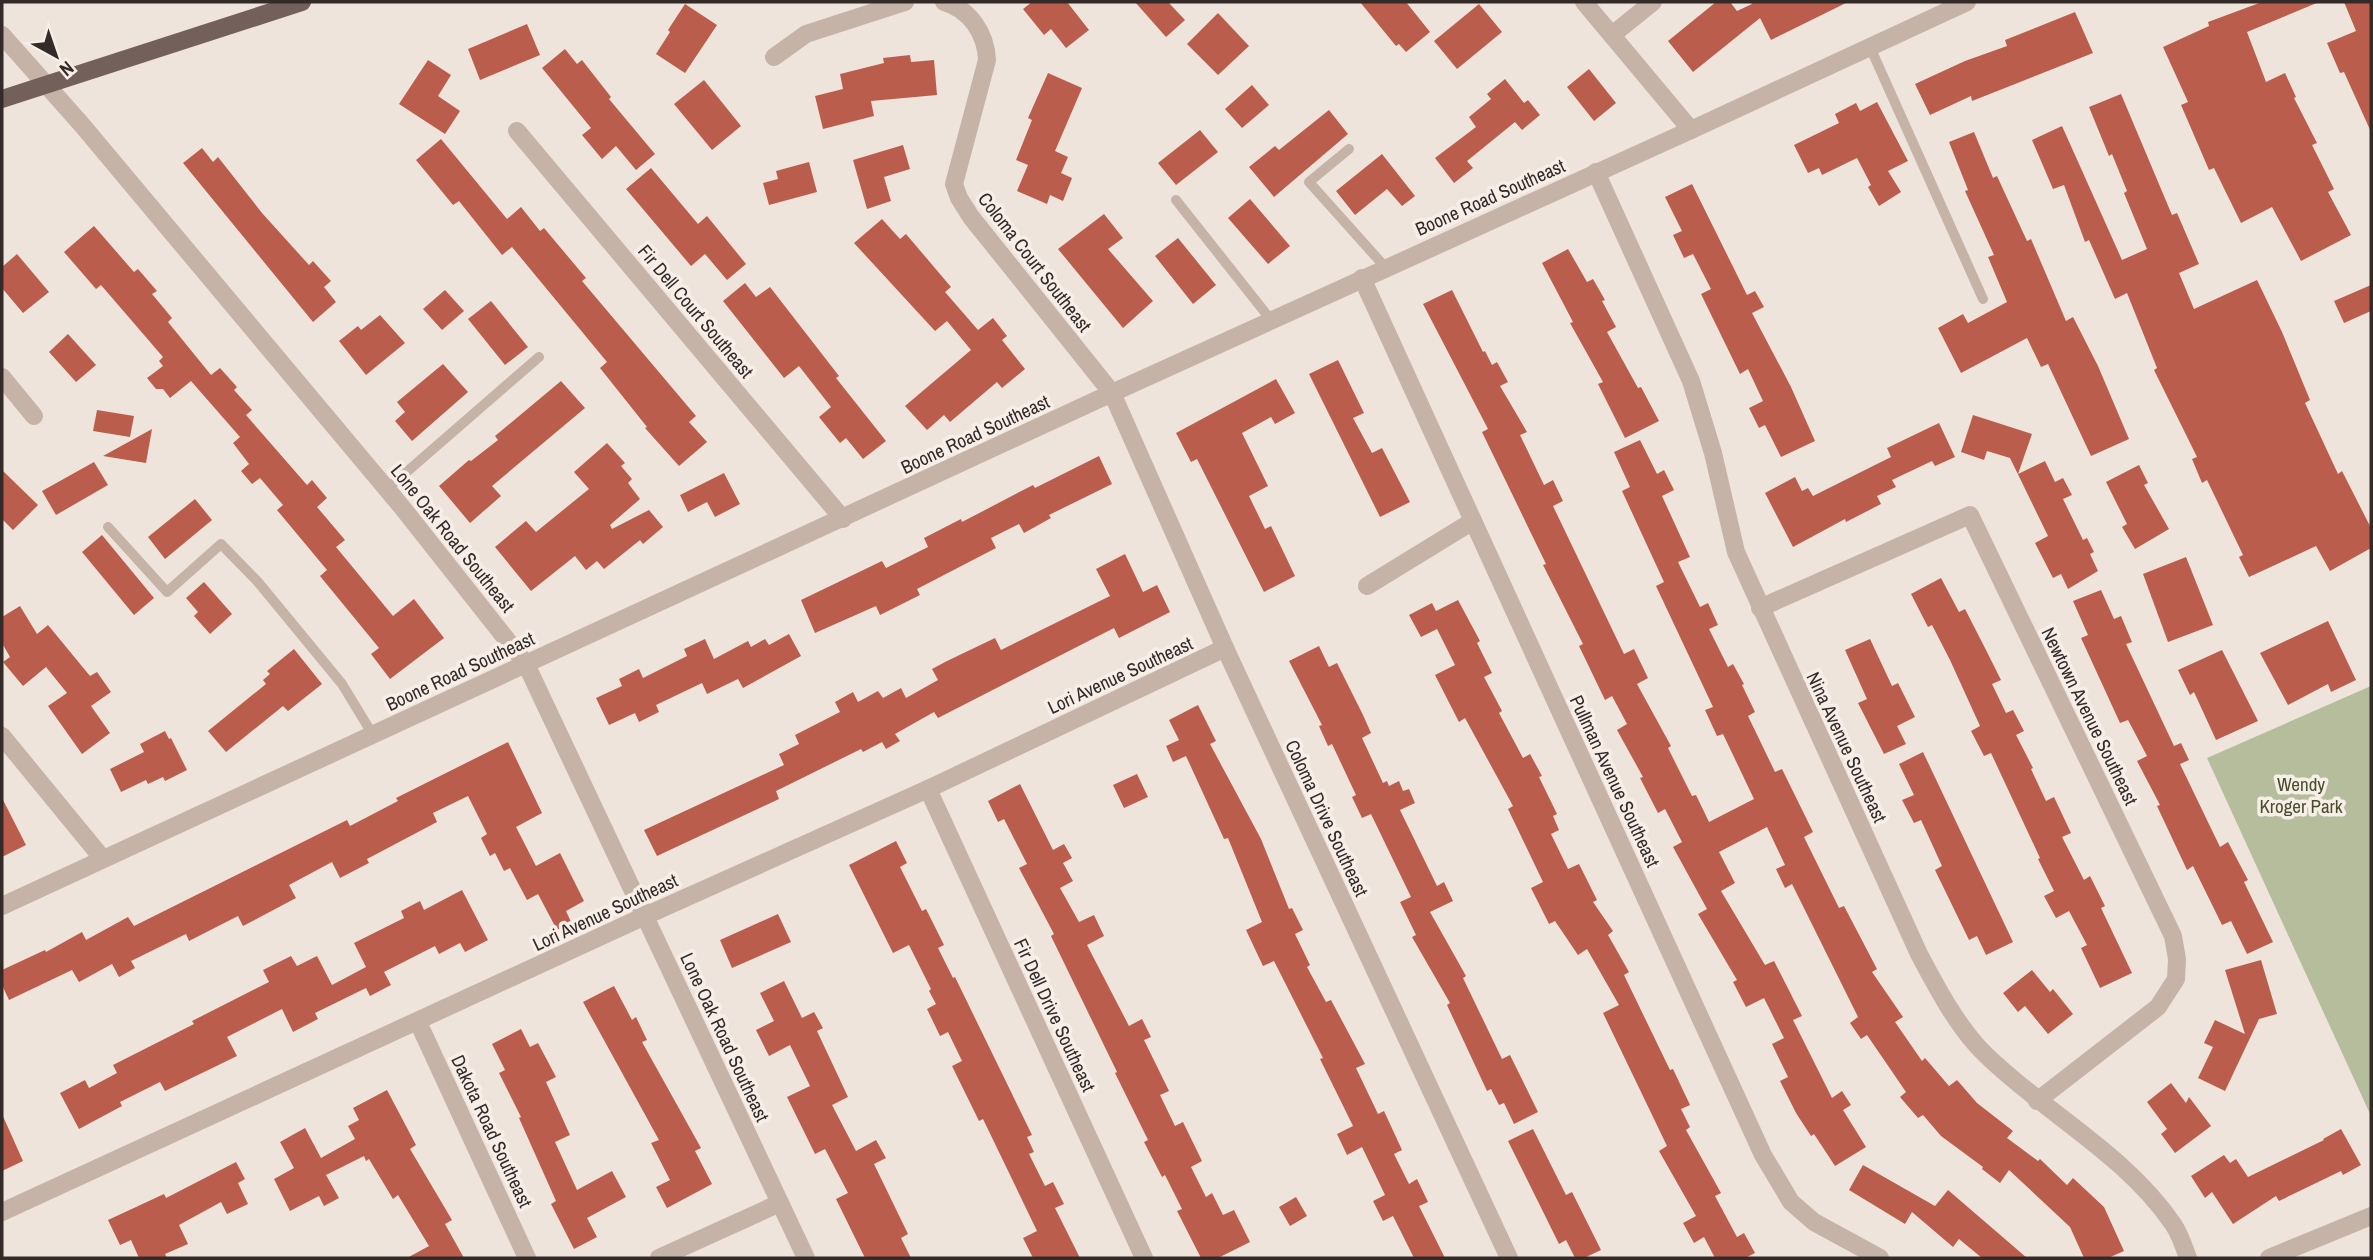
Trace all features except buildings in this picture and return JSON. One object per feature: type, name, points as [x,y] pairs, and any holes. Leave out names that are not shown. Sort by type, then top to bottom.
[{"type":"main road","points":[[2,99],[302,2]]},
{"type":"street","points":[[774,57],[806,34],[905,2]]},
{"type":"street","name":"Coloma Court Southeast","points":[[944,2],[953,4],[967,15],[986,43],[987,60],[954,184],[958,198],[1112,393]]},
{"type":"street","points":[[1584,2],[1691,130]]},
{"type":"street","points":[[1612,35],[1653,2]]},
{"type":"street","name":"Boone Road Southeast","points":[[2,906],[1112,393],[1967,2]]},
{"type":"street","name":"Lone Oak Road Southeast","points":[[2,35],[91,136],[387,489],[526,664],[806,1258]]},
{"type":"street","name":"Fir Dell Court Southeast","points":[[517,131],[843,519]]},
{"type":"street","name":"Nina Avenue Southeast","points":[[1597,172],[1691,381],[1713,453],[1736,552],[1934,984],[1984,1054],[2037,1101],[2143,1186],[2175,1226],[2188,1258]]},
{"type":"street","name":"Pullman Avenue Southeast","points":[[1362,278],[1763,1155],[1791,1202],[1814,1222],[1880,1258]]},
{"type":"street","points":[[2,377],[34,416]]},
{"type":"street","name":"Coloma Drive Southeast","points":[[1112,393],[1225,648],[1508,1258]]},
{"type":"street","name":"Newtown Avenue Southeast","points":[[1760,608],[1970,515],[2173,936],[2177,959],[2176,979],[2158,1006],[2037,1101]]},
{"type":"street","points":[[1367,586],[1473,522]]},
{"type":"street","name":"Lori Avenue Southeast","points":[[2,1212],[928,789],[1225,648]]},
{"type":"street","points":[[2,736],[103,859]]},
{"type":"street","name":"Fir Dell Drive Southeast","points":[[928,789],[1144,1258]]},
{"type":"street","name":"Dakota Road Southeast","points":[[418,1022],[527,1258]]},
{"type":"street","points":[[659,1258],[780,1203]]},
{"type":"street","points":[[2269,1258],[2371,1216]]},
{"type":"lane","points":[[1870,47],[1983,299]]},
{"type":"lane","points":[[1349,149],[1309,181],[1313,189],[1386,268]]},
{"type":"lane","points":[[1176,200],[1271,320]]},
{"type":"lane","points":[[387,489],[540,357]]},
{"type":"lane","points":[[108,527],[166,592],[221,544],[258,582],[342,684],[373,734]]},
{"type":"green space","name":"Wendy Kroger Park","points":[[2371,686],[2371,1116],[2207,758]]}]
